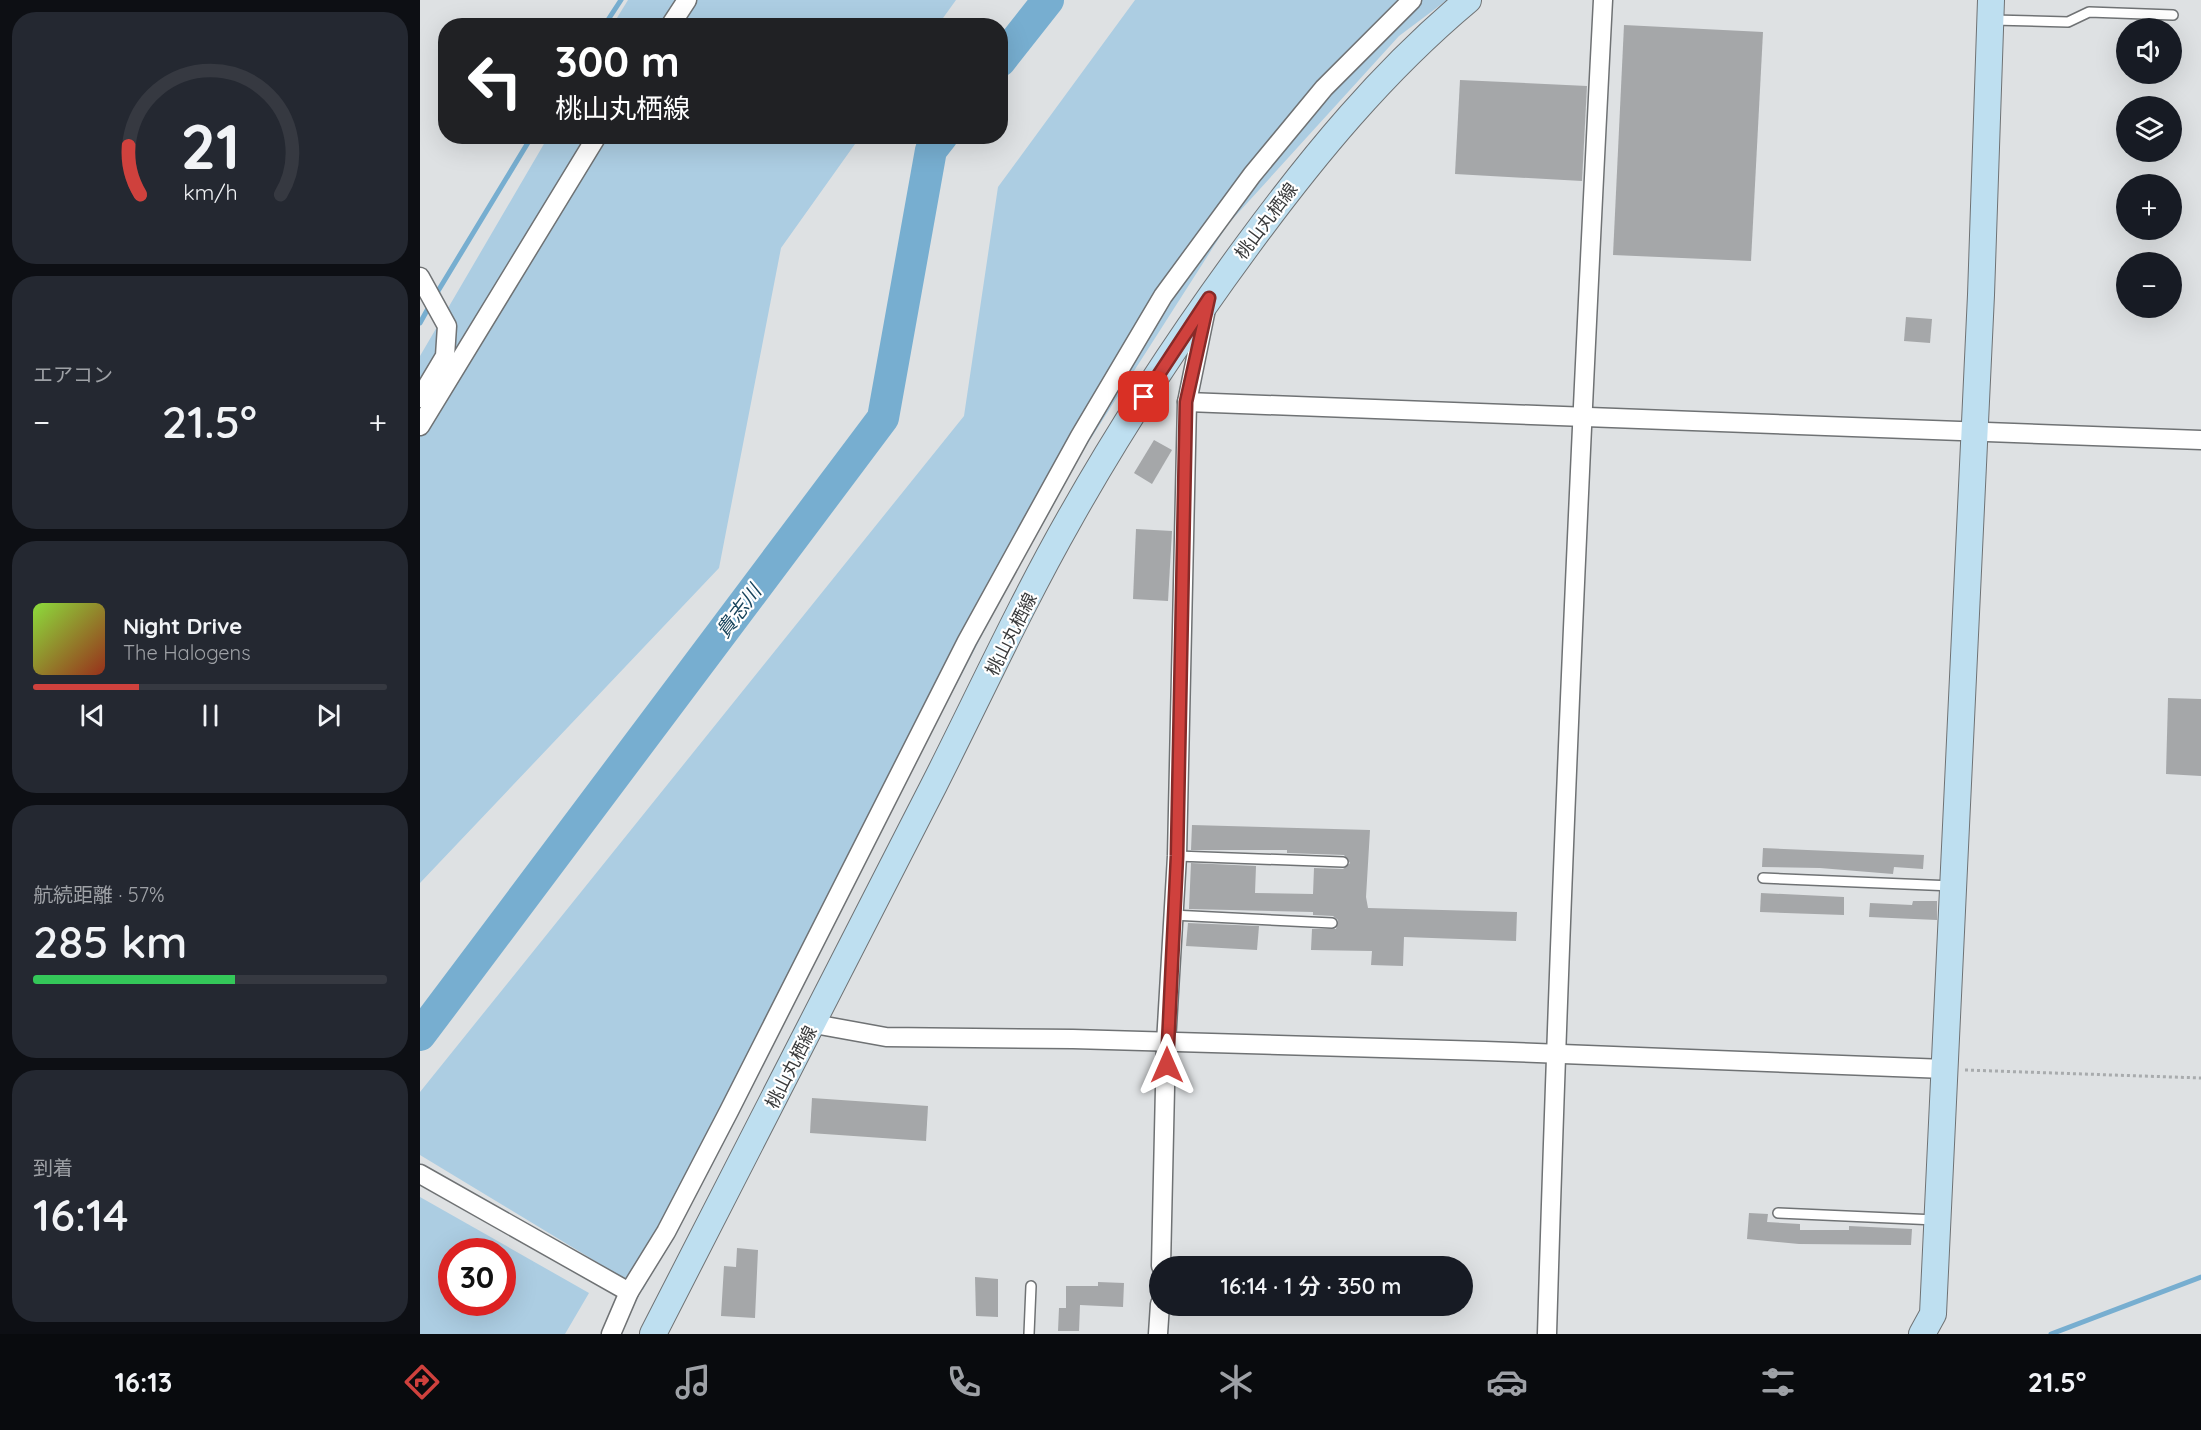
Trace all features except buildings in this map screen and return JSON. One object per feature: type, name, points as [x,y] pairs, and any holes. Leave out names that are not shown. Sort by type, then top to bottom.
[{"type":"main road","name":"桃山丸栖線","points":[[652,1334],[814,1024],[1069,519],[1144,397],[1209,298],[1284,195],[1346,118],[1420,40],[1468,0]]},
{"type":"main road","points":[[1930,1327],[1938,1220],[1975,430],[1991,10]]},
{"type":"street","points":[[675,18],[687,0]]},
{"type":"street","points":[[611,1334],[629,1292],[666,1232],[729,1111],[967,641],[1080,436],[1163,296],[1252,175],[1324,88],[1412,0]]},
{"type":"street","points":[[1547,1334],[1555,1054],[1582,416],[1603,0]]},
{"type":"street","points":[[420,426],[592,144]]},
{"type":"street","points":[[420,399],[445,356],[447,326],[429,292]]},
{"type":"street","points":[[1161,1256],[1166,1042],[1177,856],[1186,402],[1209,298]]},
{"type":"street","points":[[1186,402],[2201,440]]},
{"type":"street","points":[[814,1024],[886,1037],[1166,1042],[1945,1069]]},
{"type":"street","points":[[420,1173],[629,1292]]},
{"type":"street","points":[[1158,1334],[1159,1316]]},
{"type":"lane","points":[[1991,10],[2068,22],[2089,12],[2173,15]]},
{"type":"lane","points":[[1177,856],[1343,862]]},
{"type":"lane","points":[[1763,878],[1953,886]]},
{"type":"lane","points":[[1172,915],[1332,922]]},
{"type":"lane","points":[[1778,1213],[1938,1220]]},
{"type":"lane","points":[[1029,1334],[1031,1286]]},
{"type":"path","points":[[1945,1069],[2201,1078]]},
{"type":"shaded area","points":[[628,0],[956,0],[943,18],[617,18]]},
{"type":"shaded area","points":[[1135,0],[1447,0],[1399,36],[1228,224],[1054,496],[643,1290],[420,1155],[420,1092],[964,416],[998,187]]},
{"type":"shaded area","points":[[544,144],[855,144],[781,248],[719,568],[420,883],[420,356]]},
{"type":"shaded area","points":[[420,1197],[492,1238],[438,1238],[438,1316],[516,1316],[516,1252],[589,1293],[565,1334],[420,1334]]},
{"type":"waterway","points":[[609,18],[621,0]]},
{"type":"waterway","name":"貴志川","points":[[1008,51],[1048,0]]},
{"type":"waterway","points":[[435,296],[527,144]]},
{"type":"waterway","name":"貴志川","points":[[420,1035],[883,418],[931,150],[936,144]]},
{"type":"waterway","points":[[420,323],[430,305]]},
{"type":"waterway","points":[[2051,1334],[2201,1277]]},
{"type":"route","points":[[1144,397],[1209,298],[1186,402],[1177,856],[1172,915],[1167,1065]]}]
